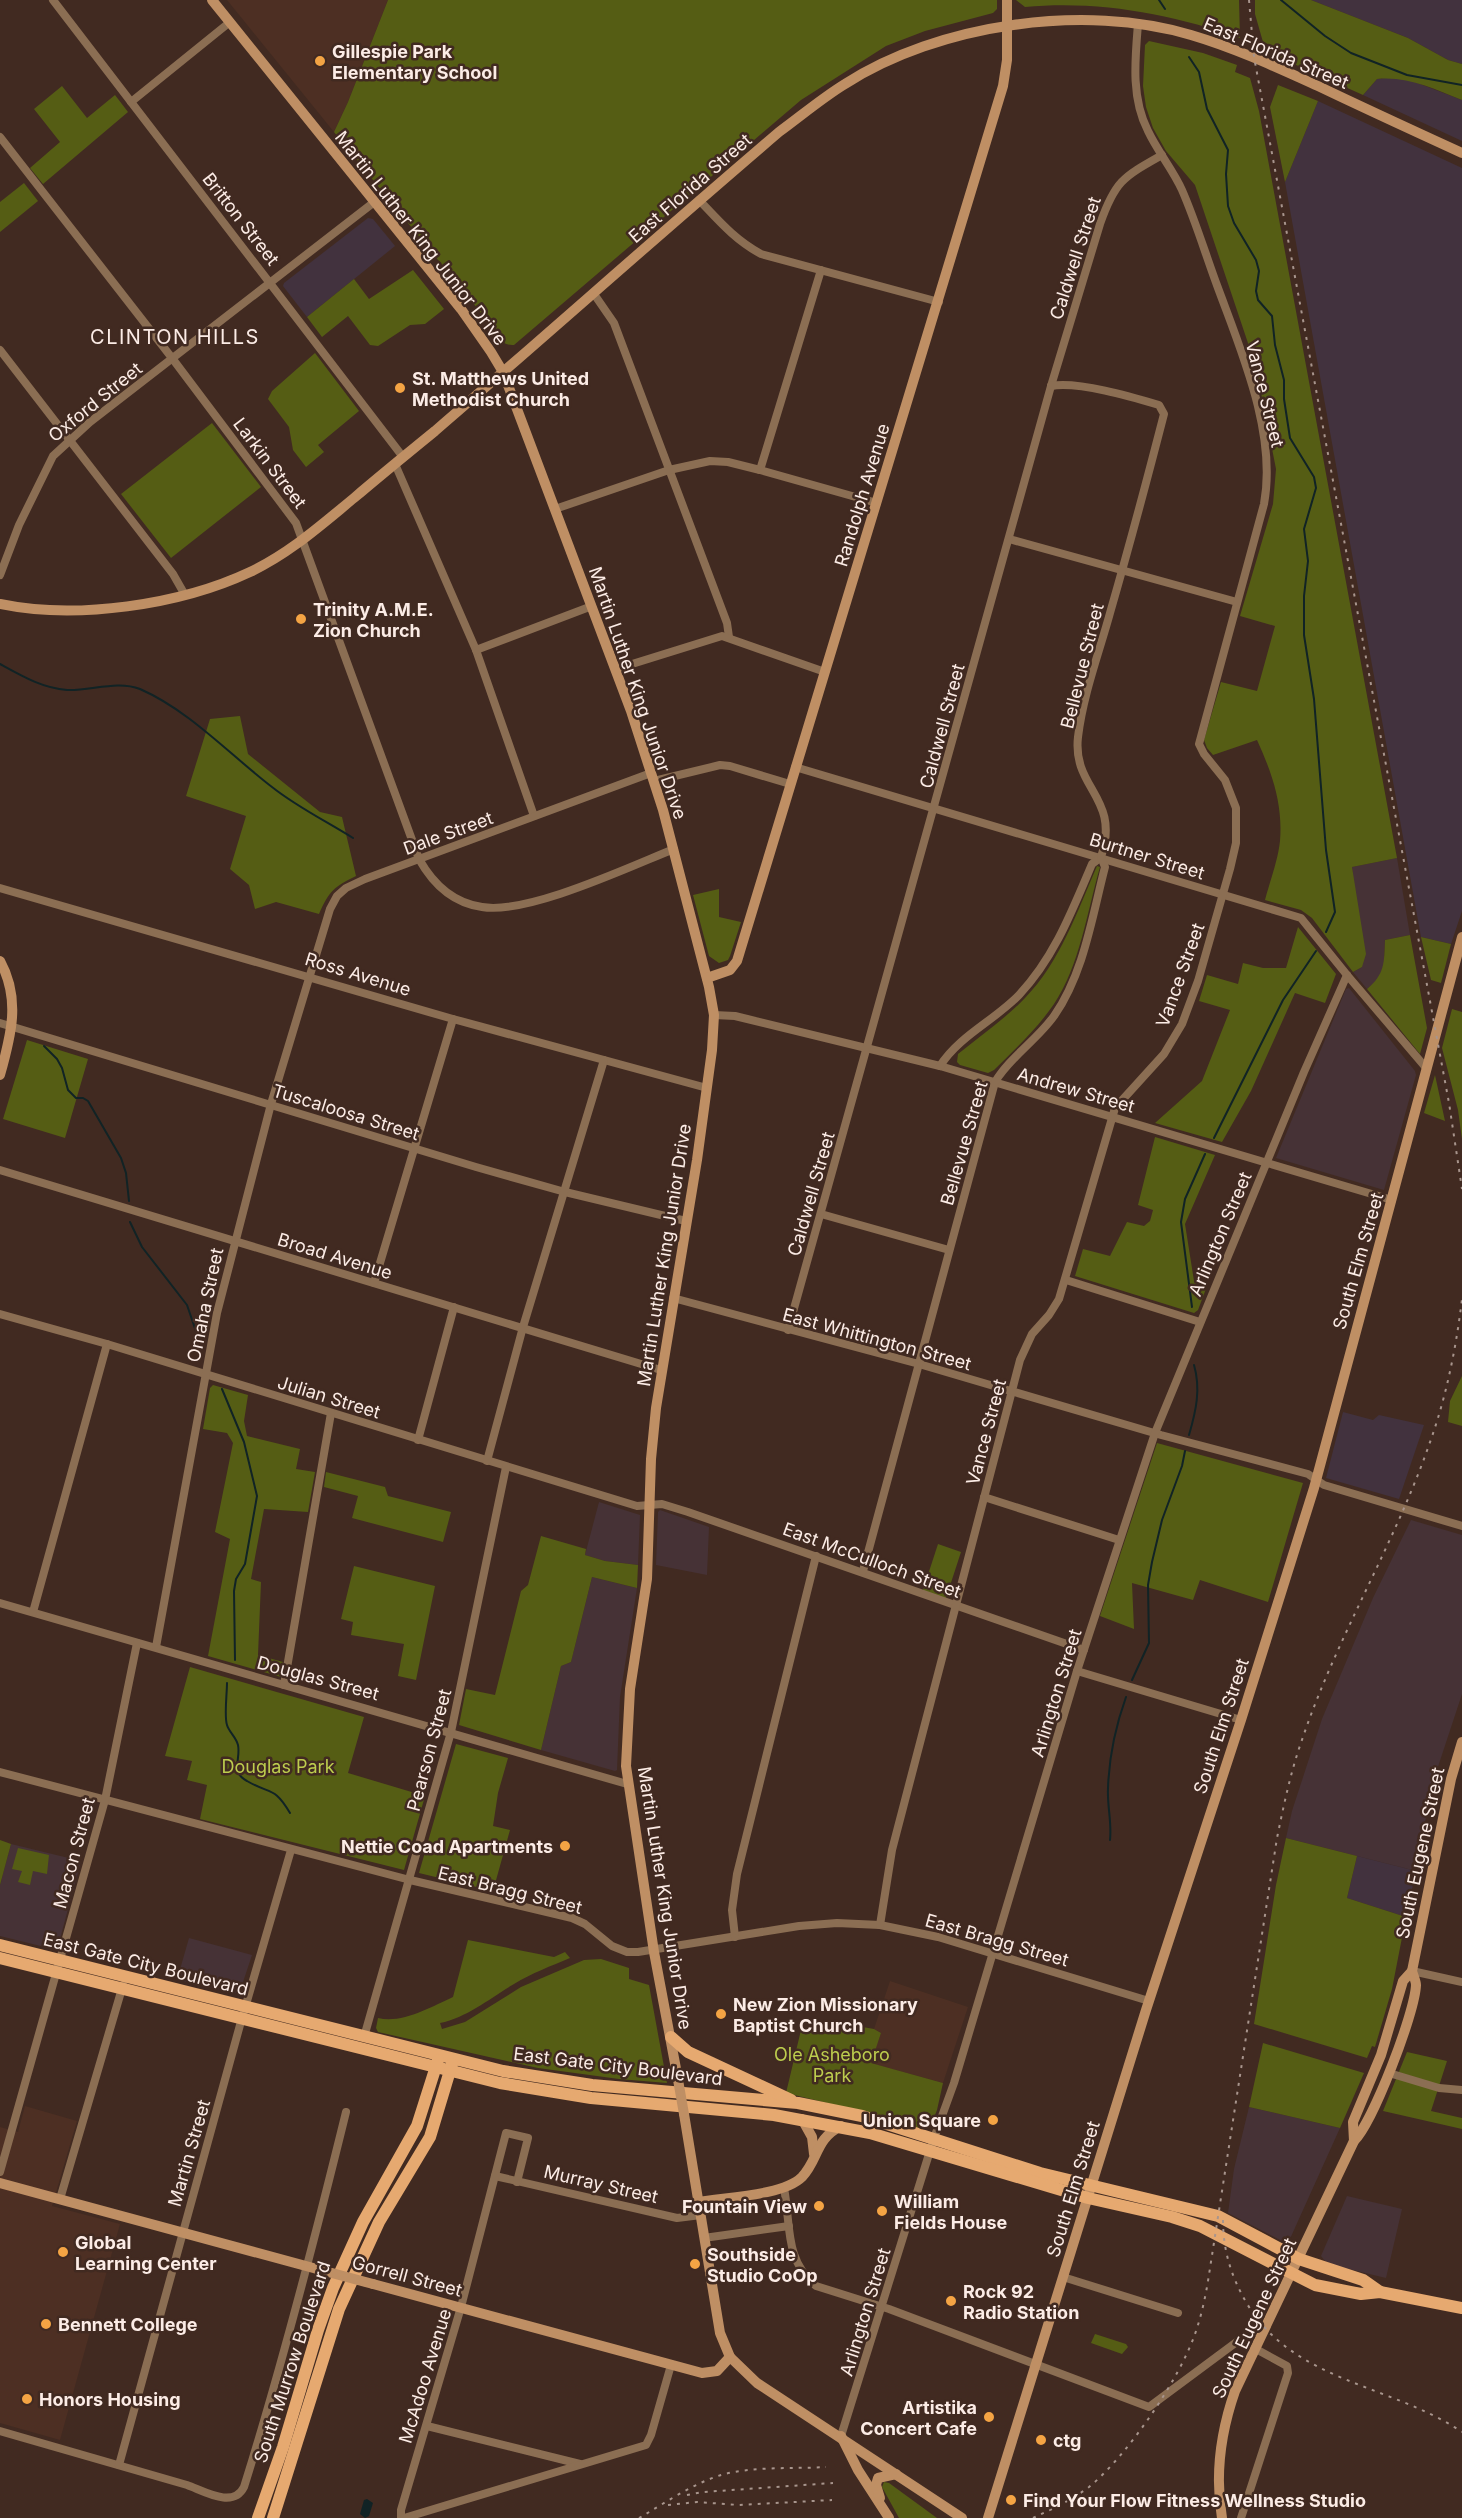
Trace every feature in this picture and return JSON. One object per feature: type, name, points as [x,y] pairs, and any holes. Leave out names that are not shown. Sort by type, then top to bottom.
[{"type":"main road","name":"Martin Luther King Junior Drive","points":[[212,0],[373,203],[461,309],[503,372],[616,669],[674,849],[707,978],[714,1015],[707,1088],[652,1436],[645,1597],[630,1689],[627,1784],[654,1952],[671,2037],[720,2333],[730,2357],[757,2383],[841,2436],[962,2518]]},
{"type":"main road","name":"Randolph Avenue","points":[[707,978],[730,970],[737,961],[1003,86],[1007,60],[1007,0]]},
{"type":"main road","name":"East Florida Street","points":[[0,604],[42,610],[109,608],[156,602],[185,595],[249,572],[303,540],[594,294],[779,132],[846,83],[914,50],[955,36],[1008,26],[1066,20],[1138,24],[1189,34],[1254,57],[1462,153]]},
{"type":"main road","name":"South Elm Street","points":[[988,2518],[1149,2001],[1241,1720],[1316,1480],[1462,937]]},
{"type":"main road","points":[[0,961],[12,992],[12,1027],[0,1075]]},
{"type":"main road","name":"South Eugene Street","points":[[1222,2518],[1221,2453],[1229,2409],[1254,2348],[1292,2275],[1354,2141],[1363,2132],[1389,2073],[1416,1984],[1412,1971],[1451,1779],[1462,1742]]},
{"type":"main road","name":"East Gate City Boulevard","points":[[0,1945],[58,1966]]},
{"type":"main road","name":"East Gate City Boulevard","points":[[0,1958],[58,1966],[123,1982],[437,2062],[527,2089],[591,2098],[802,2119],[841,2126],[1089,2193]]},
{"type":"main road","name":"South Eugene Street","points":[[1354,2141],[1353,2122],[1381,2055],[1403,1981],[1412,1971]]},
{"type":"main road","name":"East Gate City Boulevard","points":[[244,2013],[364,2037],[437,2062]]},
{"type":"main road","points":[[671,2037],[688,2052],[798,2103]]},
{"type":"main road","name":"South Murrow Boulevard","points":[[258,2518],[333,2288],[363,2222],[417,2126],[437,2062]]},
{"type":"main road","name":"East Gate City Boulevard","points":[[452,2066],[503,2071],[592,2085],[798,2103],[862,2116],[934,2138],[1089,2193]]},
{"type":"main road","name":"South Murrow Boulevard","points":[[273,2518],[339,2309],[379,2222],[430,2137],[452,2066]]},
{"type":"main road","points":[[802,2119],[812,2137],[814,2155]]},
{"type":"main road","points":[[698,2202],[784,2188],[801,2177],[826,2135],[841,2126]]},
{"type":"main road","name":"Gorrell Street","points":[[0,2183],[671,2365],[712,2373],[730,2357]]},
{"type":"main road","points":[[1089,2193],[1173,2204],[1218,2216],[1299,2259],[1363,2280],[1380,2292]]},
{"type":"main road","points":[[1089,2193],[1200,2226],[1292,2275],[1333,2289],[1361,2294],[1380,2292],[1462,2308]]},
{"type":"main road","points":[[841,2436],[868,2487],[889,2518]]},
{"type":"main road","points":[[880,2502],[876,2481],[882,2476],[896,2474]]},
{"type":"main road","points":[[943,2506],[949,2518]]},
{"type":"street","name":"Britton Street","points":[[53,0],[271,283],[399,460],[476,650],[534,816]]},
{"type":"street","points":[[131,102],[230,22]]},
{"type":"street","name":"Vance Street","points":[[880,1925],[892,1850],[1026,1342],[1049,1315],[1066,1280],[1115,1108],[1164,1054],[1182,1024],[1198,981],[1236,843],[1236,808],[1225,780],[1204,754],[1199,744],[1267,485],[1268,469],[1246,361],[1182,189],[1147,130],[1134,73],[1138,24]]},
{"type":"street","name":"Larkin Street","points":[[0,137],[172,358],[296,523],[419,859],[427,874],[446,893],[471,905],[498,908],[575,889],[674,849]]},
{"type":"street","name":"Caldwell Street","points":[[788,1330],[1051,386],[1108,200],[1125,177],[1162,154]]},
{"type":"street","points":[[699,200],[726,230],[743,244],[761,254],[939,302]]},
{"type":"street","name":"Oxford Street","points":[[0,575],[19,525],[43,474],[53,456],[69,439],[373,203]]},
{"type":"street","points":[[760,470],[821,270]]},
{"type":"street","points":[[594,294],[614,323],[727,623],[729,637]]},
{"type":"street","points":[[0,350],[172,574],[185,595]]},
{"type":"street","name":"Bellevue Street","points":[[862,1571],[995,1082],[1005,1068],[1043,1030],[1071,986],[1081,959],[1105,867],[1101,857],[1106,843],[1107,823],[1104,808],[1083,774],[1078,755],[1078,738],[1089,687],[1164,414],[1159,405],[1138,399],[1060,384],[1051,386]]},
{"type":"street","points":[[555,509],[669,470],[710,461],[728,462],[760,470],[877,503]]},
{"type":"street","points":[[1009,539],[1237,602]]},
{"type":"street","points":[[476,650],[592,606]]},
{"type":"street","points":[[616,669],[716,637],[729,637],[825,672]]},
{"type":"street","name":"Dale Street","points":[[310,976],[326,920],[337,896],[346,888],[365,879],[534,816],[652,777],[720,765],[790,784]]},
{"type":"street","name":"Burtner Street","points":[[795,767],[1301,918],[1427,1069]]},
{"type":"street","points":[[940,1066],[950,1052],[1003,1010],[1037,973],[1054,950],[1092,864],[1101,857]]},
{"type":"street","name":"Ross Avenue","points":[[0,888],[707,1088]]},
{"type":"street","name":"Arlington Street","points":[[841,2436],[934,2138],[954,2083],[1077,1671],[1155,1433],[1266,1163],[1347,975]]},
{"type":"street","name":"Omaha Street","points":[[156,1647],[183,1510],[205,1374],[234,1242],[271,1104],[310,976]]},
{"type":"street","name":"Andrew Street","points":[[714,1015],[735,1016],[940,1066],[1392,1200]]},
{"type":"street","points":[[374,1283],[453,1018]]},
{"type":"street","name":"Tuscaloosa Street","points":[[0,1023],[565,1192],[686,1221]]},
{"type":"street","points":[[487,1461],[523,1328],[604,1059]]},
{"type":"street","name":"Broad Avenue","points":[[0,1170],[661,1370]]},
{"type":"street","points":[[821,1214],[949,1250]]},
{"type":"street","points":[[1066,1280],[1200,1323]]},
{"type":"street","name":"East Whittington Street","points":[[673,1298],[919,1364],[1155,1433],[1308,1474],[1324,1485],[1462,1526]]},
{"type":"street","points":[[418,1440],[454,1307]]},
{"type":"street","name":"Julian Street","points":[[0,1314],[107,1344],[637,1506],[649,1505]]},
{"type":"street","points":[[33,1612],[107,1344]]},
{"type":"street","points":[[284,1685],[331,1413]]},
{"type":"street","name":"Pearson Street","points":[[364,2037],[452,1732],[506,1467]]},
{"type":"street","points":[[984,1497],[1119,1540]]},
{"type":"street","name":"East McCulloch Street","points":[[649,1505],[662,1504],[688,1512],[1084,1650]]},
{"type":"street","points":[[735,1937],[732,1910],[737,1874],[816,1556]]},
{"type":"street","name":"Douglas Street","points":[[0,1603],[627,1784]]},
{"type":"street","name":"Macon Street","points":[[0,2172],[105,1800],[137,1643]]},
{"type":"street","points":[[1077,1671],[1241,1720]]},
{"type":"street","name":"East Bragg Street","points":[[0,1772],[291,1850],[572,1918],[585,1924],[612,1946],[627,1952],[654,1952],[799,1926],[837,1923],[880,1925],[938,1937],[1149,2001]]},
{"type":"street","name":"Martin Street","points":[[119,2466],[291,1850]]},
{"type":"street","points":[[1412,1971],[1462,1982]]},
{"type":"street","points":[[60,2199],[123,1982]]},
{"type":"street","points":[[1389,2073],[1438,2088],[1462,2090]]},
{"type":"street","points":[[0,2431],[229,2499],[238,2495],[244,2487],[312,2267],[346,2112]]},
{"type":"street","name":"McAdoo Avenue","points":[[403,2518],[401,2510],[462,2307],[507,2133],[528,2138],[517,2182]]},
{"type":"street","name":"Murray Street","points":[[495,2176],[677,2218],[700,2215]]},
{"type":"street","points":[[784,2188],[793,2258],[807,2279],[830,2292],[883,2307],[1149,2408],[1246,2334],[1264,2329]]},
{"type":"street","points":[[704,2238],[789,2226]]},
{"type":"street","points":[[1063,2277],[1178,2313]]},
{"type":"street","points":[[1241,2518],[1288,2373],[1287,2366],[1254,2348]]},
{"type":"street","points":[[403,2518],[646,2445],[671,2365]]},
{"type":"street","points":[[427,2426],[581,2464]]},
{"type":"shaded area","name":"Gillespie Park Elementary School","points":[[227,0],[388,0],[334,132]]},
{"type":"shaded area","points":[[1311,0],[1462,0],[1462,64],[1448,60],[1408,38]]},
{"type":"shaded area","points":[[1394,77],[1407,79],[1462,100],[1462,141],[1363,95],[1377,79]]},
{"type":"shaded area","points":[[1318,101],[1462,168],[1462,911],[1451,944],[1421,937],[1285,182]]},
{"type":"shaded area","points":[[368,218],[373,219],[395,246],[307,317],[283,286],[284,283]]},
{"type":"shaded area","points":[[1397,858],[1410,935],[1385,940],[1384,965],[1378,980],[1367,989],[1353,972],[1362,967],[1352,867]]},
{"type":"shaded area","points":[[1349,988],[1416,1075],[1384,1190],[1276,1158],[1346,989]]},
{"type":"shaded area","points":[[1343,1412],[1373,1420],[1379,1415],[1424,1425],[1399,1499],[1326,1478]]},
{"type":"shaded area","points":[[599,1502],[640,1515],[638,1565],[605,1561],[585,1555]]},
{"type":"shaded area","points":[[660,1510],[709,1527],[707,1575],[656,1565],[658,1512]]},
{"type":"shaded area","points":[[1411,1520],[1462,1535],[1462,1694],[1432,1785],[1416,1871],[1286,1838],[1292,1811],[1322,1719],[1373,1598]]},
{"type":"shaded area","points":[[592,1577],[637,1588],[620,1697],[617,1770],[615,1771],[541,1750],[561,1666],[571,1662]]},
{"type":"shaded area","points":[[11,1844],[81,1861],[57,1950],[0,1936],[0,1885]]},
{"type":"shaded area","points":[[1357,1856],[1416,1871],[1406,1917],[1347,1898]]},
{"type":"shaded area","points":[[189,1938],[252,1955],[239,1994],[177,1980]]},
{"type":"shaded area","points":[[890,1981],[968,2007],[943,2083],[870,2063],[881,2033],[874,2029]]},
{"type":"shaded area","name":"Bennett College","points":[[25,2106],[77,2121],[52,2206],[120,2224],[60,2440],[0,2423],[0,2127],[18,2132]]},
{"type":"shaded area","points":[[1249,2107],[1340,2128],[1289,2241],[1284,2242],[1228,2213],[1234,2169]]},
{"type":"shaded area","points":[[1347,2196],[1402,2209],[1386,2278],[1336,2266],[1325,2261],[1321,2256]]},
{"type":"shaded area","points":[[367,2499],[373,2503],[369,2516],[365,2518],[360,2514],[364,2500]]},
{"type":"green space","points":[[388,0],[997,0],[997,9],[993,13],[925,31],[886,46],[801,100],[514,345],[509,345],[499,339],[490,324],[334,132]]},
{"type":"green space","points":[[1016,0],[1239,0],[1240,38],[1188,22],[1134,11],[1080,6],[1025,7]]},
{"type":"green space","points":[[1255,0],[1311,0],[1408,38],[1448,60],[1462,64],[1462,100],[1421,84],[1399,79],[1377,79],[1363,95],[1274,55],[1276,47],[1263,42],[1255,14]]},
{"type":"green space","points":[[1149,41],[1203,53],[1237,65],[1235,72],[1250,78],[1259,111],[1397,858],[1352,867],[1366,954],[1362,967],[1353,972],[1312,918],[1301,910],[1265,900],[1278,856],[1280,814],[1275,789],[1257,740],[1213,755],[1204,740],[1221,682],[1257,691],[1275,626],[1240,616],[1273,504],[1276,469],[1256,367],[1195,185],[1166,151],[1153,128],[1146,107],[1143,86],[1145,45]]},
{"type":"green space","points":[[1278,85],[1318,101],[1285,182],[1270,107]]},
{"type":"green space","points":[[62,86],[87,118],[115,95],[128,112],[43,184],[30,168],[60,142],[34,109]]},
{"type":"green space","points":[[24,183],[38,201],[0,232],[0,202]]},
{"type":"green space","points":[[413,270],[444,309],[425,324],[410,325],[378,346],[370,345],[348,316],[322,337],[307,317],[354,279],[369,299]]},
{"type":"green space","points":[[315,353],[359,411],[318,445],[324,452],[306,467],[293,450],[289,427],[268,399],[272,391]]},
{"type":"green space","points":[[212,423],[261,487],[171,558],[121,494]]},
{"type":"green space","points":[[240,716],[248,754],[320,812],[342,817],[356,876],[333,890],[319,914],[276,902],[255,909],[249,885],[230,869],[246,816],[186,796],[210,719]]},
{"type":"green space","points":[[1097,866],[1100,867],[1077,955],[1054,1004],[1033,1030],[994,1070],[988,1073],[960,1065],[957,1062],[958,1054],[1017,1006],[1048,969],[1067,936]]},
{"type":"green space","points":[[719,889],[719,917],[741,922],[728,960],[719,963],[709,956],[693,895]]},
{"type":"green space","points":[[1298,927],[1336,974],[1325,1003],[1295,993],[1251,1091],[1222,1142],[1155,1123],[1202,1081],[1230,1010],[1199,1001],[1207,975],[1238,984],[1243,963],[1263,968],[1286,968]]},
{"type":"green space","points":[[1410,935],[1427,1028],[1420,1054],[1367,989],[1373,984],[1382,968],[1385,940]]},
{"type":"green space","points":[[1421,937],[1451,944],[1441,983],[1431,980]]},
{"type":"green space","points":[[1452,1009],[1462,1012],[1462,1139],[1458,1110],[1442,1048]]},
{"type":"green space","points":[[27,1040],[88,1059],[65,1138],[3,1119]]},
{"type":"green space","points":[[1435,1075],[1445,1121],[1424,1113]]},
{"type":"green space","points":[[1155,1137],[1215,1155],[1185,1224],[1194,1281],[1207,1286],[1198,1310],[1194,1313],[1075,1276],[1083,1249],[1110,1256],[1127,1222],[1144,1226],[1150,1221],[1153,1210],[1138,1205]]},
{"type":"green space","points":[[1462,1376],[1462,1426],[1448,1422],[1450,1401]]},
{"type":"green space","points":[[213,1385],[248,1395],[244,1421],[247,1436],[300,1449],[296,1469],[315,1472],[308,1512],[264,1509],[251,1579],[261,1582],[258,1655],[283,1662],[281,1677],[208,1656],[230,1539],[215,1532],[233,1443],[227,1433],[203,1429],[210,1388]]},
{"type":"green space","points":[[1157,1443],[1303,1483],[1268,1602],[1200,1580],[1193,1600],[1132,1583],[1134,1629],[1100,1616]]},
{"type":"green space","points":[[326,1472],[385,1487],[388,1496],[451,1512],[443,1542],[352,1518],[358,1496],[324,1487]]},
{"type":"green space","points":[[541,1536],[586,1549],[585,1555],[605,1561],[638,1565],[637,1588],[592,1577],[571,1662],[561,1666],[541,1750],[459,1725],[466,1689],[495,1695],[521,1591],[528,1585]]},
{"type":"green space","points":[[938,1544],[961,1552],[945,1601],[922,1593]]},
{"type":"green space","points":[[354,1566],[435,1586],[416,1680],[398,1676],[404,1644],[351,1635],[353,1622],[341,1619]]},
{"type":"green space","name":"Douglas Park","points":[[190,1667],[364,1717],[348,1773],[425,1796],[404,1870],[200,1819],[207,1785],[187,1780],[192,1761],[165,1756]]},
{"type":"green space","points":[[456,1744],[508,1758],[498,1793],[493,1826],[510,1830],[493,1891],[419,1873]]},
{"type":"green space","points":[[1286,1838],[1357,1856],[1347,1898],[1406,1917],[1392,1989],[1375,2047],[1372,2046],[1367,2058],[1254,2024],[1276,1885]]},
{"type":"green space","points":[[0,1840],[11,1844],[0,1885]]},
{"type":"green space","points":[[18,1848],[49,1855],[47,1874],[33,1871],[30,1885],[18,1882],[22,1871],[12,1869]]},
{"type":"green space","points":[[468,1940],[554,1957],[565,1952],[570,1958],[521,1980],[469,2012],[440,2023],[442,2029],[465,2022],[521,1987],[584,1960],[601,1959],[629,1968],[629,1979],[649,1985],[667,2083],[538,2068],[378,2032],[376,2028],[378,2018],[406,2017],[453,1997]]},
{"type":"green space","name":"Ole Asheboro Park","points":[[840,2023],[874,2029],[881,2033],[871,2063],[943,2083],[930,2128],[922,2129],[877,2115],[786,2093],[801,2030]]},
{"type":"green space","points":[[1263,2043],[1364,2073],[1340,2128],[1249,2107]]},
{"type":"green space","points":[[1407,2052],[1447,2061],[1431,2111],[1462,2118],[1462,2129],[1383,2111]]},
{"type":"green space","points":[[1095,2334],[1126,2344],[1128,2347],[1122,2354],[1091,2343]]},
{"type":"green space","points":[[884,2482],[889,2483],[937,2518],[899,2518],[882,2487]]},
{"type":"waterway","points":[[1159,0],[1165,9]]},
{"type":"waterway","points":[[1281,0],[1325,36],[1351,53],[1407,75],[1462,85]]},
{"type":"waterway","points":[[1189,57],[1199,72],[1207,109],[1228,150],[1226,174],[1228,206],[1234,223],[1256,260],[1259,271],[1256,291],[1258,300],[1272,316],[1275,345],[1284,380],[1284,399],[1290,438],[1314,477],[1316,488],[1304,529],[1308,561],[1304,596],[1304,635],[1314,699],[1326,850],[1335,912],[1326,932]]},
{"type":"waterway","points":[[0,664],[32,681],[58,689],[76,690],[104,686],[131,686],[140,689],[176,709],[282,794],[353,838]]},
{"type":"waterway","points":[[1214,1138],[1283,1000],[1316,951]]},
{"type":"waterway","points":[[44,1046],[57,1059],[62,1068],[68,1090],[76,1098],[88,1101],[121,1158],[126,1173],[129,1201]]},
{"type":"waterway","points":[[1192,1307],[1181,1222],[1185,1199],[1205,1154]]},
{"type":"waterway","points":[[130,1222],[142,1247],[187,1305],[200,1343]]},
{"type":"waterway","points":[[1189,1435],[1197,1400],[1194,1365]]},
{"type":"waterway","points":[[222,1389],[244,1442],[257,1496],[245,1564],[236,1579],[234,1591],[235,1660]]},
{"type":"waterway","points":[[1132,1680],[1149,1643],[1148,1585],[1152,1562],[1162,1520],[1182,1466],[1185,1451]]},
{"type":"waterway","points":[[227,1683],[226,1721],[238,1745],[237,1769],[239,1774],[247,1781],[276,1795],[290,1813]]},
{"type":"waterway","points":[[1110,1840],[1108,1795],[1110,1765],[1116,1730],[1126,1697]]},
{"type":"railway","points":[[1249,0],[1254,57],[1449,1103],[1462,1189]]},
{"type":"railway","points":[[1033,2518],[1089,2487],[1119,2456],[1164,2394],[1177,2373],[1195,2334],[1208,2281],[1277,1838],[1291,1774],[1332,1663],[1399,1519],[1429,1445],[1450,1373],[1462,1299]]},
{"type":"railway","points":[[1223,2220],[1224,2242],[1232,2273],[1246,2302],[1266,2329],[1289,2349],[1316,2366],[1434,2416],[1462,2432]]},
{"type":"railway","points":[[639,2518],[689,2489],[721,2475],[759,2469],[826,2467]]},
{"type":"railway","points":[[687,2495],[833,2483]]},
{"type":"railway","points":[[668,2505],[697,2502],[739,2505],[832,2500]]},
{"type":"place","name":"Gillespie Park Elementary School","points":[[320,61]]},
{"type":"place","name":"St. Matthews United Methodist Church","points":[[400,388]]},
{"type":"place","name":"Trinity A.M.E. Zion Church","points":[[301,619]]},
{"type":"place","name":"Nettie Coad Apartments","points":[[565,1846]]},
{"type":"place","name":"New Zion Missionary Baptist Church","points":[[721,2014]]},
{"type":"place","name":"Union Square","points":[[993,2120]]},
{"type":"place","name":"Fountain View","points":[[819,2206]]},
{"type":"place","name":"William Fields House","points":[[882,2211]]},
{"type":"place","name":"Global Learning Center","points":[[63,2252]]},
{"type":"place","name":"Southside Studio CoOp","points":[[695,2264]]},
{"type":"place","name":"Rock 92 Radio Station","points":[[951,2301]]},
{"type":"place","name":"Bennett College","points":[[46,2324]]},
{"type":"place","name":"Honors Housing","points":[[27,2399]]},
{"type":"place","name":"Artistika Concert Cafe","points":[[989,2417]]},
{"type":"place","name":"ctg","points":[[1041,2440]]},
{"type":"place","name":"Find Your Flow Fitness Wellness Studio","points":[[1011,2500]]},
{"type":"district","name":"CLINTON HILLS","points":[[175,337]]}]
